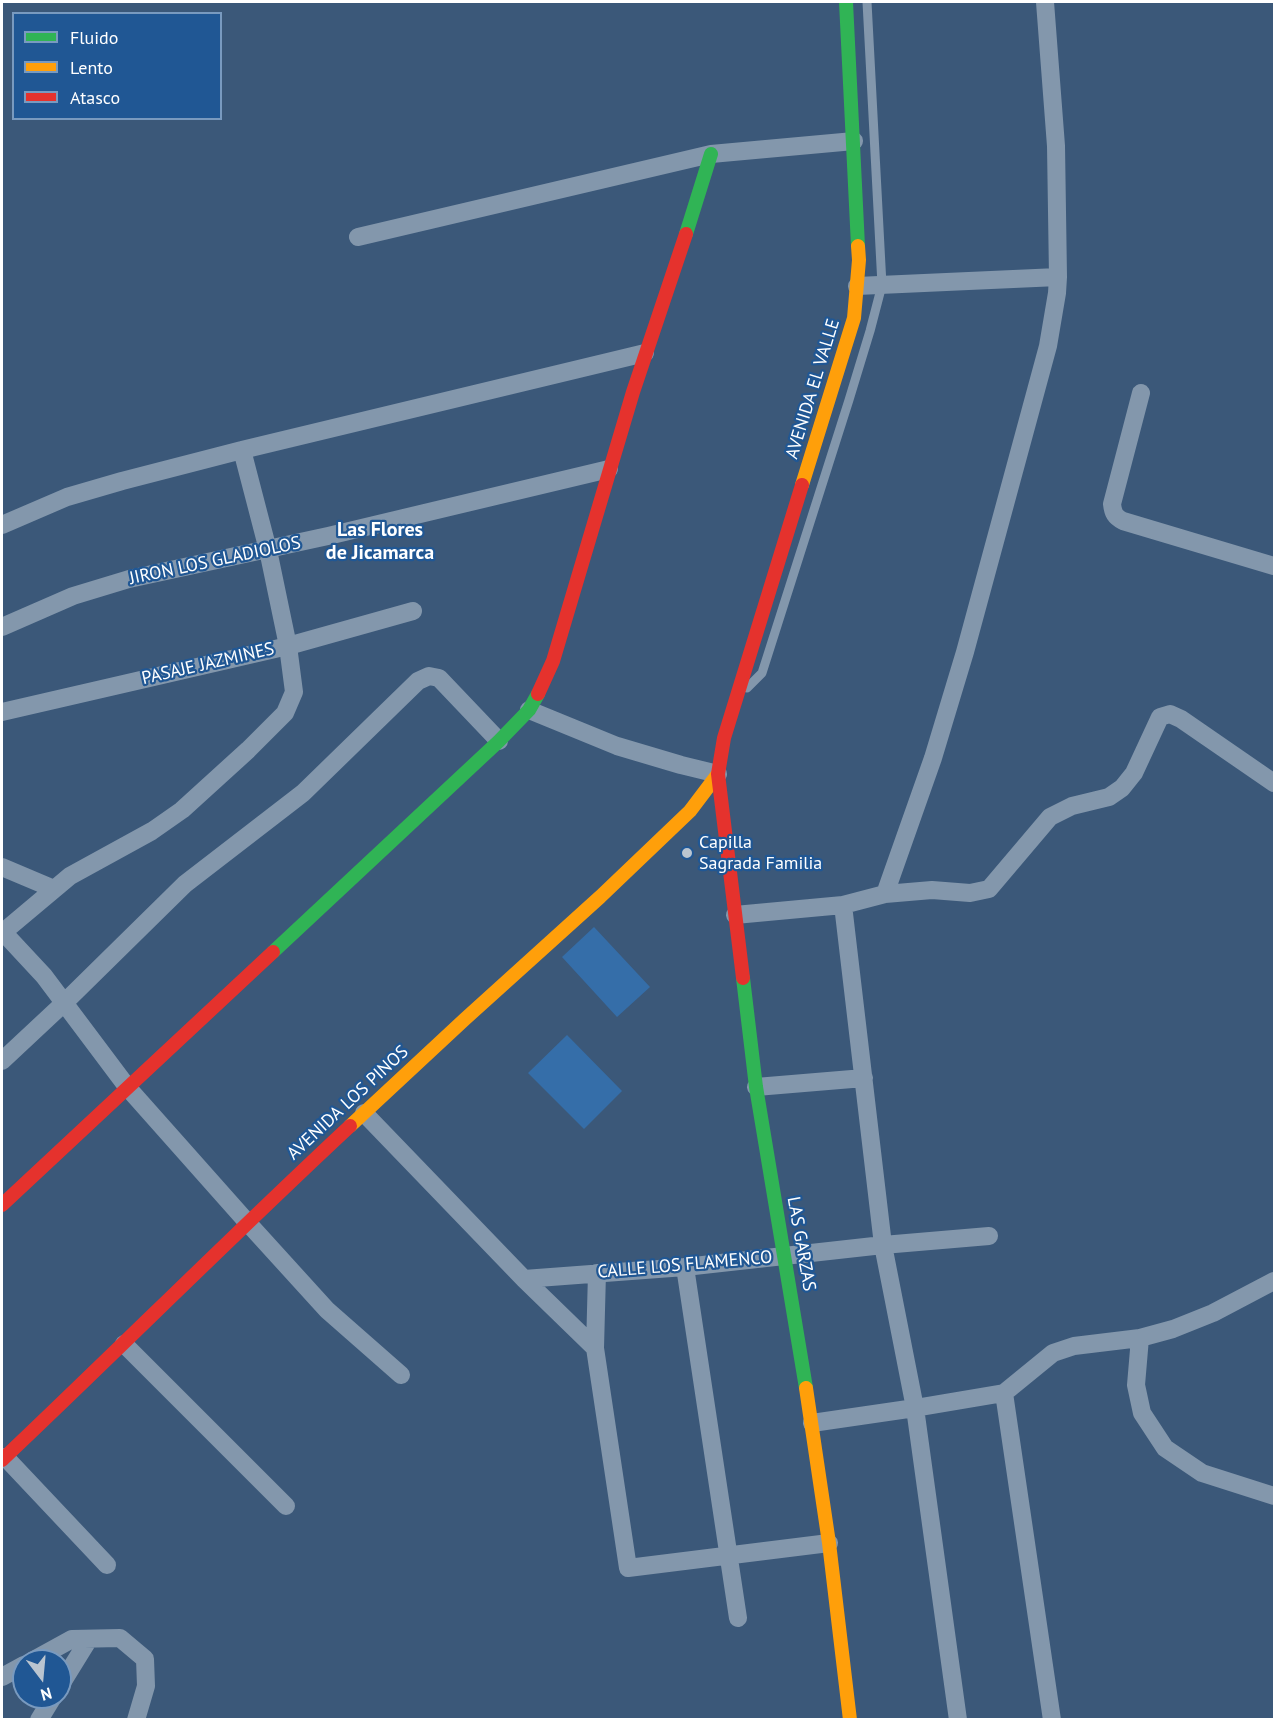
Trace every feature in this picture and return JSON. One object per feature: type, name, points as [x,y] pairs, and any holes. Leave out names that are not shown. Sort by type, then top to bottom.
[{"type":"street","name":"AVENIDA EL VALLE","points":[[718,774],[724,738],[854,318],[859,261],[846,2]]},
{"type":"street","points":[[885,894],[933,758],[965,652],[1047,346],[1057,293],[1056,146],[1045,2]]},
{"type":"street","points":[[358,237],[711,154],[854,141]]},
{"type":"street","points":[[2,1205],[530,710],[553,660],[645,353],[698,201],[711,154]]},
{"type":"street","points":[[857,286],[1058,277]]},
{"type":"street","points":[[2,525],[67,497],[242,450],[645,353]]},
{"type":"street","points":[[1142,393],[1112,504],[1116,517],[1275,566]]},
{"type":"street","points":[[242,450],[268,549],[288,646],[294,692],[285,713],[182,810],[152,831],[70,876],[2,932],[44,976],[128,1088],[247,1222],[327,1310],[401,1375]]},
{"type":"street","name":"JIRON LOS GLADIOLOS","points":[[2,627],[73,596],[129,579],[268,549],[609,469]]},
{"type":"street","name":"PASAJE JAZMINES","points":[[2,712],[288,646],[412,611]]},
{"type":"street","points":[[2,1061],[185,884],[303,793],[418,681],[429,676],[439,678],[499,741]]},
{"type":"street","points":[[530,710],[617,746],[718,774]]},
{"type":"street","points":[[735,915],[843,905],[885,894],[932,890],[969,893],[988,889],[1050,817],[1072,806],[1108,797],[1122,789],[1134,773],[1160,717],[1170,714],[1181,719],[1275,783]]},
{"type":"street","name":"LAS GARZAS","points":[[718,774],[756,1087],[812,1423],[850,1719]]},
{"type":"street","name":"AVENIDA LOS PINOS","points":[[3,1458],[124,1344],[247,1222],[600,897],[690,811],[718,774]]},
{"type":"street","points":[[2,867],[54,889]]},
{"type":"street","points":[[843,905],[883,1245],[915,1408],[958,1719]]},
{"type":"street","points":[[756,1087],[864,1078]]},
{"type":"street","points":[[364,1113],[595,1348]]},
{"type":"street","name":"CALLE LOS FLAMENCO","points":[[525,1279],[685,1267],[989,1236]]},
{"type":"street","points":[[685,1267],[738,1618]]},
{"type":"street","points":[[597,1273],[595,1348],[628,1568],[829,1543]]},
{"type":"street","points":[[812,1423],[1004,1393],[1053,1353],[1074,1346],[1140,1338],[1173,1329],[1213,1313],[1275,1281]]},
{"type":"street","points":[[1140,1338],[1136,1385],[1142,1413],[1165,1448],[1202,1473],[1275,1496]]},
{"type":"street","points":[[124,1344],[286,1506]]},
{"type":"street","points":[[1004,1393],[1052,1719]]},
{"type":"street","points":[[3,1458],[106,1565]]},
{"type":"street","points":[[55,1649],[72,1640],[120,1638],[145,1659],[146,1686],[136,1719]]},
{"type":"street","points":[[72,1667],[89,1639]]},
{"type":"lane","points":[[736,698],[762,673],[849,400],[882,285],[867,2]]},
{"type":"shaded area","points":[[594,927],[650,987],[617,1017],[562,957]]},
{"type":"shaded area","points":[[567,1035],[622,1091],[584,1129],[528,1073]]},
{"type":"traffic: fast","points":[[846,2],[858,246]]},
{"type":"traffic: fast","points":[[686,234],[711,154]]},
{"type":"traffic: fast","points":[[273,952],[499,741],[529,710],[538,694]]},
{"type":"traffic: fast","points":[[743,978],[756,1087],[806,1388]]},
{"type":"traffic: slow","points":[[802,485],[854,318],[858,246]]},
{"type":"traffic: slow","points":[[350,1126],[600,897],[690,811],[718,774]]},
{"type":"traffic: slow","points":[[806,1388],[829,1543],[850,1720]]},
{"type":"traffic: jam","points":[[538,694],[553,661],[633,392],[686,234]]},
{"type":"traffic: jam","points":[[743,978],[718,774],[724,738],[802,485]]},
{"type":"traffic: jam","points":[[2,1205],[273,952]]},
{"type":"traffic: jam","points":[[2,1460],[350,1126]]},
{"type":"place","name":"Capilla Sagrada Familia","points":[[687,853]]},
{"type":"district","name":"Las Flores de Jicamarca","points":[[380,542]]}]
